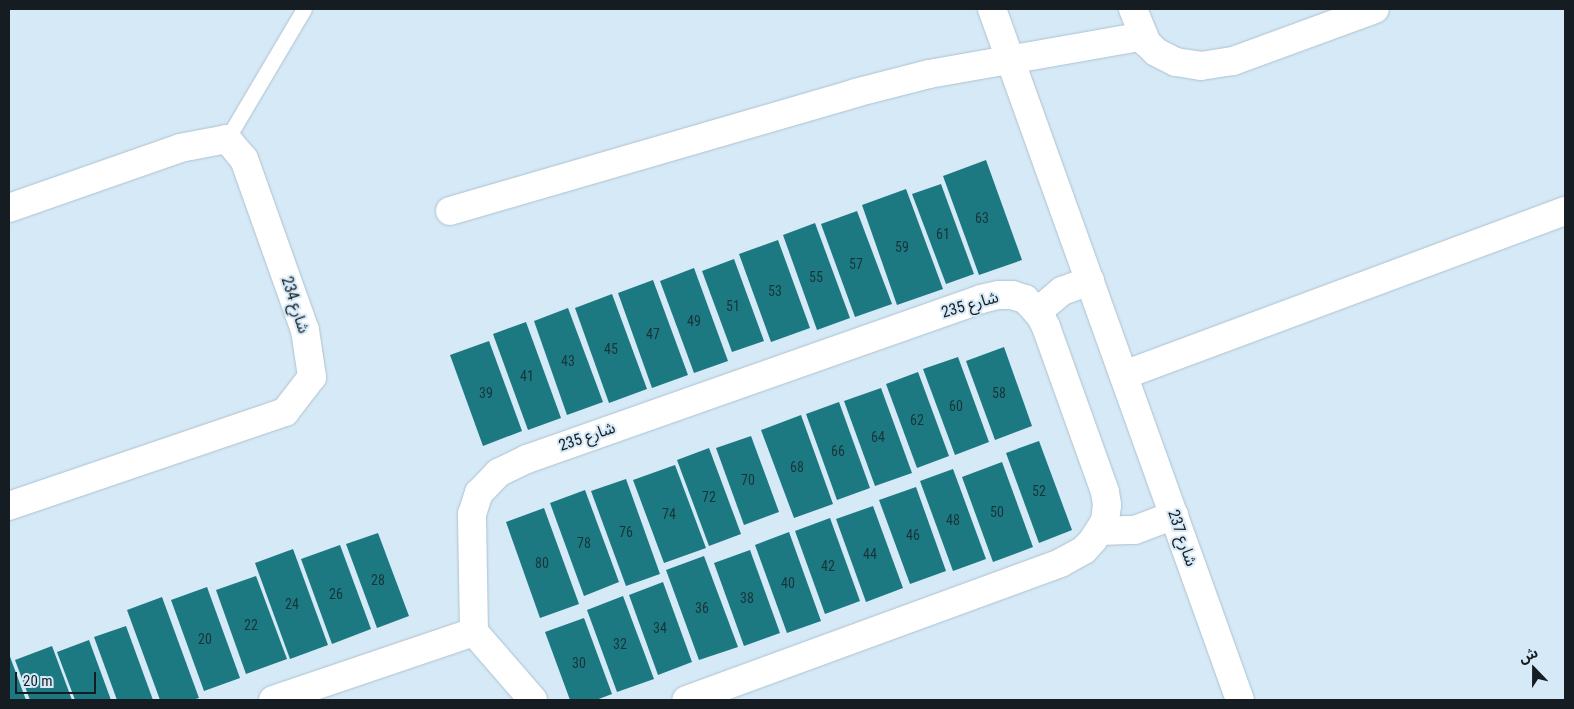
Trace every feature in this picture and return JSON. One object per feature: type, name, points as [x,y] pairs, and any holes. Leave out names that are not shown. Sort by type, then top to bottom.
[{"type":"street","name":"شارع 237","points":[[992,9],[1240,700]]},
{"type":"street","points":[[1133,9],[1144,36],[1152,48],[1164,57],[1201,66],[1233,61],[1375,9]]},
{"type":"street","points":[[450,211],[855,93],[929,74],[1144,36]]},
{"type":"street","points":[[9,208],[180,148],[227,139]]},
{"type":"street","name":"شارع 234","points":[[9,506],[285,412],[312,377],[305,330],[244,159],[227,139]]},
{"type":"street","points":[[1124,375],[1565,211]]},
{"type":"street","points":[[1037,312],[1062,291],[1090,281]]},
{"type":"street","name":"شارع 235","points":[[474,632],[472,514],[474,503],[487,482],[508,466],[980,299],[998,295],[1012,295],[1025,299],[1037,312],[1046,327],[1105,492],[1107,513],[1100,531],[1084,550],[1061,563],[686,700]]},
{"type":"street","points":[[1100,531],[1135,530],[1174,514]]},
{"type":"street","points":[[273,700],[474,632],[533,700]]},
{"type":"lane","points":[[227,139],[304,9]]},
{"type":"building","points":[[986,160],[1022,260],[979,275],[943,176]]},
{"type":"building","points":[[941,184],[974,274],[946,284],[912,194]]},
{"type":"building","points":[[906,189],[943,289],[897,305],[862,205]]},
{"type":"building","points":[[857,211],[892,304],[855,317],[821,224]]},
{"type":"building","points":[[815,223],[850,318],[817,330],[783,235]]},
{"type":"building","points":[[778,240],[810,328],[771,342],[739,254]]},
{"type":"building","points":[[734,259],[764,341],[732,352],[702,271]]},
{"type":"building","points":[[694,268],[728,361],[694,373],[660,281]]},
{"type":"building","points":[[653,280],[688,375],[652,388],[618,293]]},
{"type":"building","points":[[612,294],[647,389],[609,403],[575,308]]},
{"type":"building","points":[[568,308],[603,402],[567,415],[534,321]]},
{"type":"building","points":[[526,322],[561,418],[528,430],[493,334]]},
{"type":"building","points":[[489,341],[522,431],[483,446],[450,355]]},
{"type":"building","points":[[1004,347],[1032,426],[995,440],[966,361]]},
{"type":"building","points":[[958,357],[989,442],[955,455],[923,369]]},
{"type":"building","points":[[918,372],[949,456],[917,468],[886,384]]},
{"type":"building","points":[[881,388],[912,473],[875,486],[844,401]]},
{"type":"building","points":[[839,402],[870,488],[837,500],[806,414]]},
{"type":"building","points":[[801,415],[833,504],[794,518],[761,430]]},
{"type":"building","points":[[751,436],[779,512],[744,525],[716,448]]},
{"type":"building","points":[[1039,441],[1072,530],[1039,543],[1006,453]]},
{"type":"building","points":[[709,448],[741,534],[709,546],[677,460]]},
{"type":"building","points":[[1002,462],[1033,547],[993,562],[962,477]]},
{"type":"building","points":[[675,465],[706,548],[664,563],[633,480]]},
{"type":"building","points":[[953,469],[986,559],[953,571],[920,481]]},
{"type":"building","points":[[626,479],[660,574],[626,586],[591,491]]},
{"type":"building","points":[[916,487],[946,571],[910,584],[879,500]]},
{"type":"building","points":[[585,490],[619,582],[584,596],[550,503]]},
{"type":"building","points":[[873,506],[903,588],[866,602],[836,519]]},
{"type":"building","points":[[544,508],[579,604],[540,618],[506,522]]},
{"type":"building","points":[[830,518],[860,601],[825,614],[795,531]]},
{"type":"building","points":[[789,532],[821,621],[787,633],[755,545]]},
{"type":"building","points":[[378,533],[409,616],[377,628],[346,544]]},
{"type":"building","points":[[340,545],[371,629],[332,644],[301,559]]},
{"type":"building","points":[[293,549],[328,645],[290,659],[255,563]]},
{"type":"building","points":[[750,550],[780,633],[744,646],[714,563]]},
{"type":"building","points":[[704,556],[738,647],[699,660],[666,570]]},
{"type":"building","points":[[256,576],[287,659],[246,674],[216,590]]},
{"type":"building","points":[[663,582],[692,662],[658,675],[629,595]]},
{"type":"building","points":[[207,587],[240,678],[204,691],[171,600]]},
{"type":"building","points":[[623,596],[654,679],[617,692],[587,610]]},
{"type":"building","points":[[162,597],[199,698],[192,700],[160,700],[127,610]]},
{"type":"building","points":[[584,618],[612,694],[596,700],[570,700],[545,632]]},
{"type":"building","points":[[126,626],[153,700],[117,700],[94,637]]},
{"type":"building","points":[[89,640],[111,700],[75,700],[57,652]]},
{"type":"building","points":[[52,646],[72,700],[30,700],[15,660]]},
{"type":"building","points":[[9,654],[26,700],[9,700]]}]
